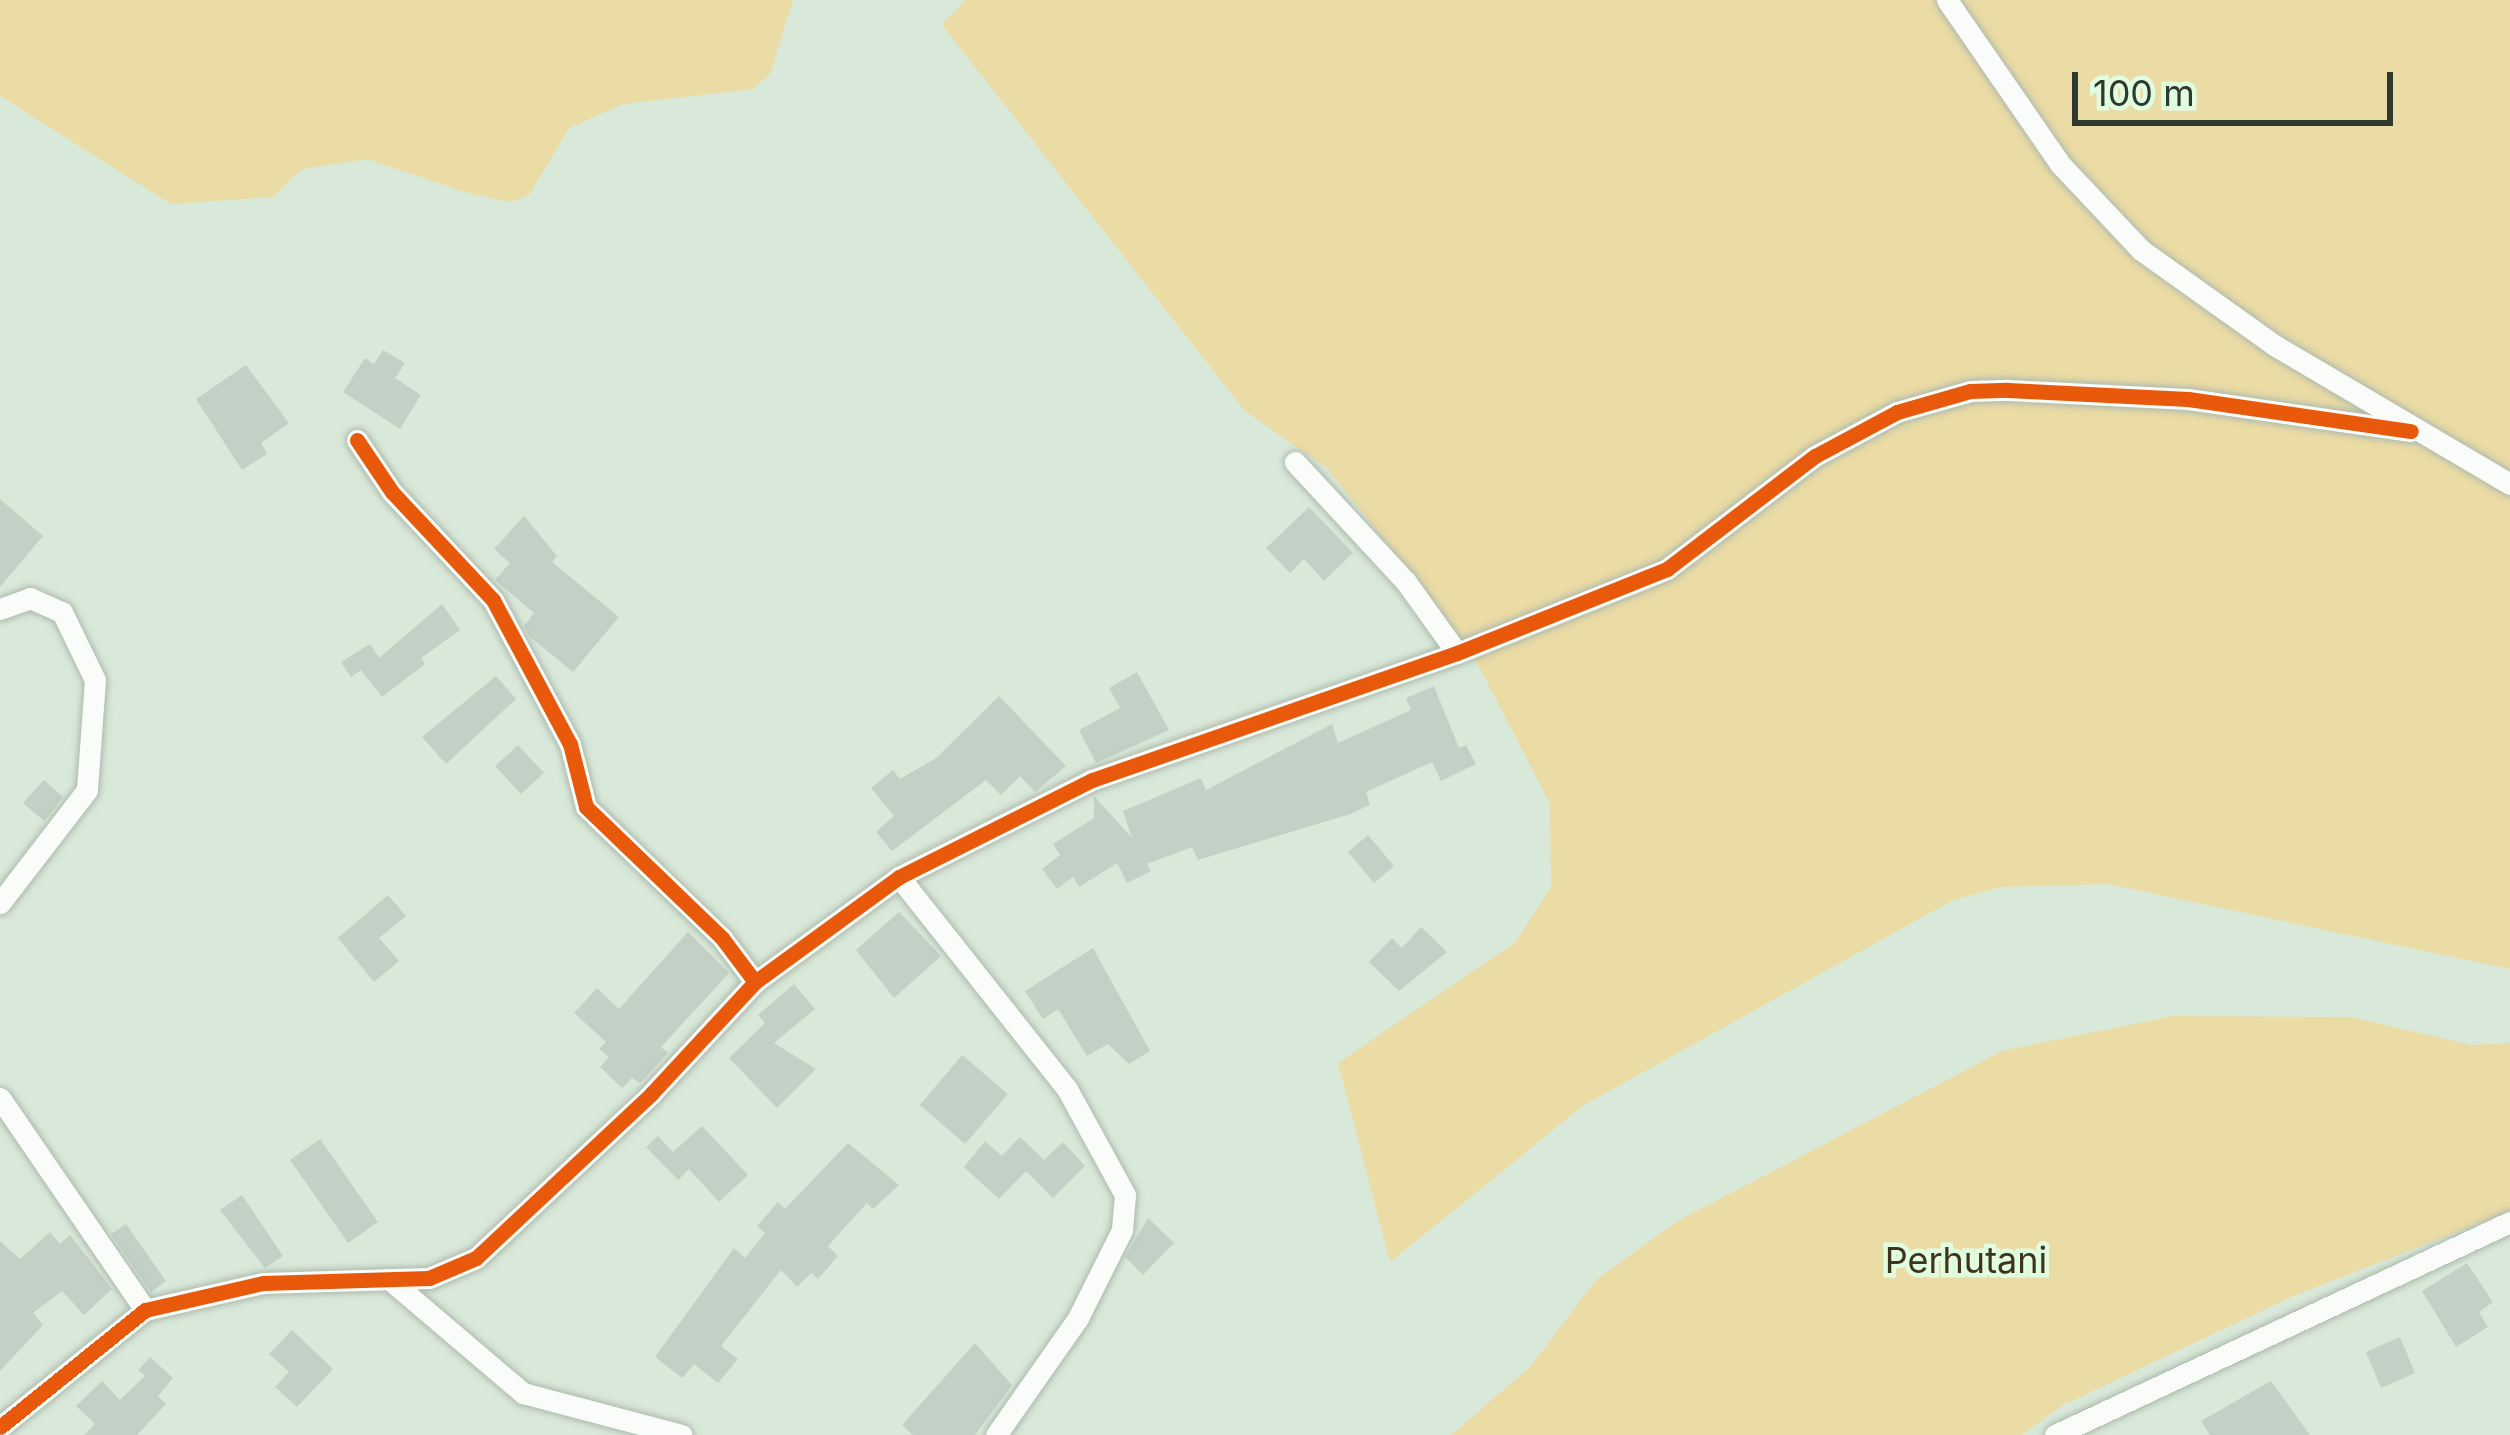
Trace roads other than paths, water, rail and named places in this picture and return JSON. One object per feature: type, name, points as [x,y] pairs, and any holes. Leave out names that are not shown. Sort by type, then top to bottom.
[{"type":"street","points":[[1948,0],[2098,212],[2274,345],[2411,431],[2510,484]]},
{"type":"street","points":[[0,1426],[145,1310],[263,1283],[429,1278],[476,1258],[651,1094],[755,982],[899,877],[1092,780],[1457,653],[1667,569],[1815,456],[1938,398],[2008,390],[2188,399],[2411,431]]},
{"type":"street","points":[[357,440],[392,492],[493,599],[570,744],[586,807],[722,938],[755,982]]},
{"type":"street","points":[[1295,462],[1406,582],[1457,653]]},
{"type":"street","points":[[0,609],[30,598],[62,612],[95,680],[88,790],[0,903]]},
{"type":"street","points":[[899,877],[1067,1089],[1125,1195],[1122,1230],[1078,1318],[996,1435]]},
{"type":"street","points":[[0,1098],[145,1310]]},
{"type":"street","points":[[2055,1435],[2510,1222]]},
{"type":"street","points":[[389,1279],[523,1394],[682,1435]]},
{"type":"park label","name":"Perhutani","points":[[1966,1261]]}]
